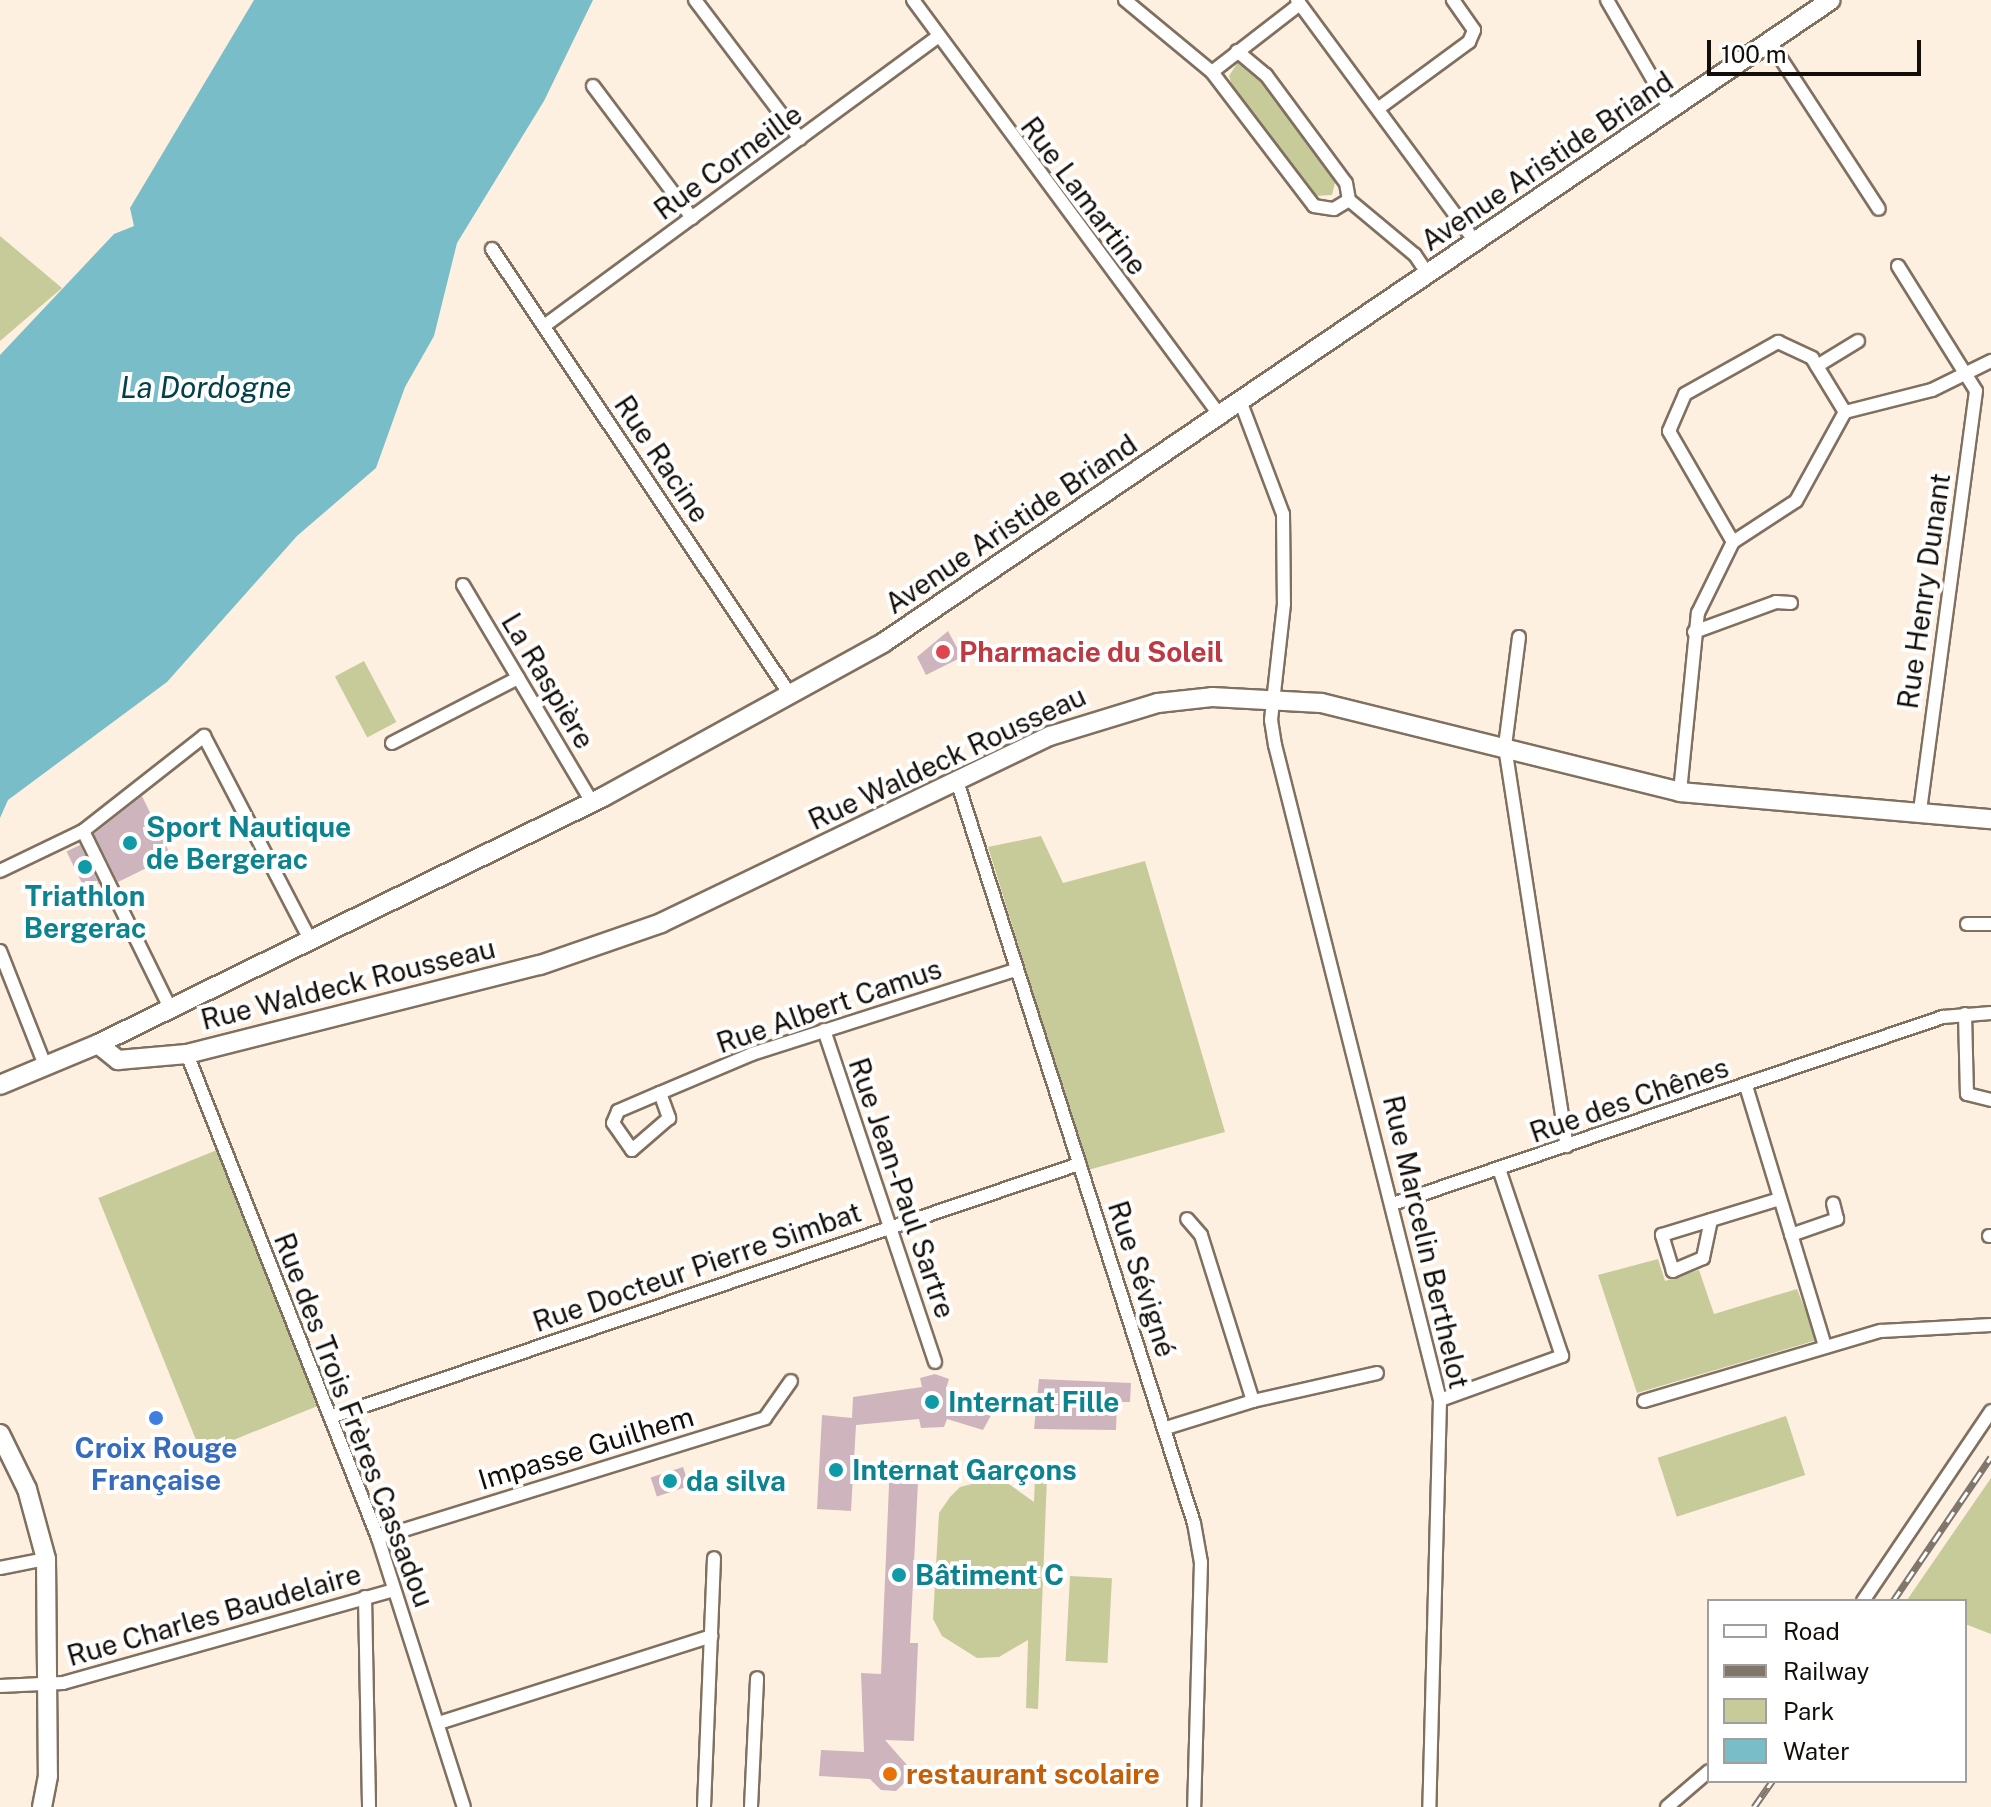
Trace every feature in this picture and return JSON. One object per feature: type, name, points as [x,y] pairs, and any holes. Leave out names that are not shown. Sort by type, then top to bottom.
[{"type":"main road","name":"Avenue Aristide Briand","points":[[0,1085],[98,1044],[592,802],[791,696],[896,635],[1477,244],[1831,0]]},
{"type":"main road","name":"Rue Waldeck Rousseau","points":[[98,1044],[118,1060],[187,1054],[540,965],[661,923],[957,781],[1110,713],[1212,697],[1321,703],[1680,792],[1991,819]]},
{"type":"main road","points":[[0,1434],[27,1489],[46,1559],[47,1685],[42,1807]]},
{"type":"street","points":[[695,0],[800,139]]},
{"type":"street","name":"Rue Lamartine","points":[[913,0],[1221,417]]},
{"type":"street","points":[[1125,0],[1212,72],[1314,206],[1334,209],[1349,200]]},
{"type":"street","points":[[1379,108],[1469,42],[1474,30],[1453,0]]},
{"type":"street","points":[[1607,0],[1671,111]]},
{"type":"street","points":[[1212,72],[1298,2],[1477,244]]},
{"type":"street","name":"Rue Corneille","points":[[544,326],[939,36]]},
{"type":"street","points":[[1770,42],[1879,209]]},
{"type":"street","points":[[1237,51],[1284,99],[1346,183],[1349,200],[1415,255],[1429,276]]},
{"type":"street","points":[[593,86],[692,218]]},
{"type":"street","name":"Rue Racine","points":[[492,249],[791,696]]},
{"type":"street","points":[[1898,266],[1968,376]]},
{"type":"street","points":[[1817,366],[1858,341]]},
{"type":"street","points":[[1733,542],[1669,431],[1675,409],[1685,394],[1778,342],[1795,345],[1817,366],[1845,412]]},
{"type":"street","points":[[1680,792],[1694,632],[1713,575],[1733,542],[1796,501],[1845,412],[1968,376],[1991,361]]},
{"type":"street","name":"Rue Henry Dunant","points":[[1920,813],[1976,391],[1968,376]]},
{"type":"street","name":"Rue Marcelin Berthelot","points":[[1241,403],[1283,514],[1274,699],[1275,745],[1440,1400],[1429,1807]]},
{"type":"street","name":"La Raspière","points":[[463,585],[592,802]]},
{"type":"street","points":[[1694,632],[1776,602],[1791,603]]},
{"type":"street","points":[[1519,637],[1505,747],[1567,1146]]},
{"type":"street","points":[[392,743],[518,678]]},
{"type":"street","points":[[0,871],[83,831],[204,736],[310,940]]},
{"type":"street","name":"Rue Sévigné","points":[[957,781],[1015,970],[1166,1428],[1201,1562],[1194,1807]]},
{"type":"street","points":[[83,831],[170,1008]]},
{"type":"street","points":[[1967,924],[1991,924]]},
{"type":"street","points":[[0,951],[45,1065]]},
{"type":"street","name":"Rue Albert Camus","points":[[660,1093],[669,1118],[632,1150],[613,1123],[618,1111],[660,1093],[824,1030],[1015,970]]},
{"type":"street","name":"Rue des Chênes","points":[[1393,1204],[1879,1040],[1965,1014],[1991,1013]]},
{"type":"street","points":[[1965,1014],[1967,1094],[1991,1100]]},
{"type":"street","name":"Rue Jean-Paul Sartre","points":[[824,1030],[935,1362]]},
{"type":"street","name":"Rue des Trois Frères Cassadou","points":[[187,1054],[378,1538],[464,1807]]},
{"type":"street","points":[[1746,1086],[1825,1346]]},
{"type":"street","name":"Rue Docteur Pierre Simbat","points":[[331,1417],[1079,1164]]},
{"type":"street","points":[[1440,1400],[1562,1356],[1499,1169]]},
{"type":"street","points":[[1711,1220],[1703,1258],[1673,1271],[1662,1235],[1711,1220],[1780,1199]]},
{"type":"street","points":[[1791,1235],[1837,1219],[1833,1203]]},
{"type":"street","points":[[1187,1219],[1201,1235],[1253,1401]]},
{"type":"street","points":[[1644,1401],[1881,1331],[1991,1325]]},
{"type":"street","points":[[1166,1428],[1253,1401],[1377,1373]]},
{"type":"street","name":"Impasse Guilhem","points":[[378,1538],[765,1418],[791,1381]]},
{"type":"street","points":[[1864,1599],[1991,1411]]},
{"type":"street","points":[[704,1807],[714,1558]]},
{"type":"street","points":[[0,1568],[46,1559]]},
{"type":"street","name":"Rue Charles Baudelaire","points":[[0,1686],[47,1685],[394,1590]]},
{"type":"street","points":[[365,1597],[369,1807]]},
{"type":"street","points":[[439,1723],[711,1636]]},
{"type":"street","points":[[751,1807],[757,1678]]},
{"type":"street","points":[[1667,1807],[1707,1773]]},
{"type":"green space","points":[[1238,62],[1249,64],[1336,179],[1332,195],[1315,196],[1233,88],[1229,76]]},
{"type":"green space","points":[[0,236],[62,288],[0,341]]},
{"type":"green space","points":[[364,661],[396,722],[367,737],[335,676]]},
{"type":"green space","points":[[1041,836],[1063,883],[1145,861],[1225,1132],[1088,1170],[988,847]]},
{"type":"green space","points":[[217,1150],[320,1405],[201,1453],[98,1198]]},
{"type":"green space","points":[[1658,1259],[1665,1281],[1699,1270],[1714,1314],[1797,1289],[1817,1340],[1637,1393],[1598,1275]]},
{"type":"green space","points":[[1786,1416],[1805,1475],[1677,1517],[1658,1458]]},
{"type":"green space","points":[[1035,1476],[1047,1477],[1038,1709],[1026,1708],[1028,1640],[999,1657],[977,1658],[942,1636],[933,1619],[939,1513],[950,1497],[960,1487],[999,1477],[1034,1502]]},
{"type":"green space","points":[[1991,1478],[1991,1634],[1967,1625],[1967,1599],[1908,1599]]},
{"type":"green space","points":[[1070,1576],[1112,1578],[1107,1663],[1066,1661]]},
{"type":"water","name":"La Dordogne","points":[[254,0],[593,0],[544,101],[457,243],[434,336],[405,387],[376,468],[297,536],[167,682],[8,800],[0,818],[0,355],[114,234],[134,226],[130,208]]},
{"type":"building","name":"Pharmacie du Soleil","points":[[948,631],[962,657],[926,675],[917,657]]},
{"type":"building","name":"Sport Nautique de Bergerac","points":[[142,796],[171,856],[118,882],[94,834]]},
{"type":"building","name":"Triathlon Bergerac","points":[[80,845],[99,884],[85,890],[67,852]]},
{"type":"building","points":[[935,1374],[949,1379],[946,1389],[991,1403],[995,1408],[983,1430],[947,1419],[944,1427],[921,1428],[919,1419],[856,1425],[851,1511],[817,1509],[822,1415],[852,1418],[853,1397],[922,1387],[920,1378]]},
{"type":"building","points":[[1039,1379],[1131,1383],[1130,1402],[1117,1402],[1116,1430],[1034,1429]]},
{"type":"building","name":"Bâtiment C","points":[[890,1461],[919,1462],[910,1643],[918,1643],[914,1741],[885,1740],[907,1765],[907,1780],[896,1791],[881,1790],[870,1779],[819,1776],[821,1750],[864,1752],[861,1673],[881,1674]]},
{"type":"building","name":"da silva","points":[[683,1467],[689,1486],[657,1497],[651,1478]]},
{"type":"railway","points":[[1894,1599],[1991,1457]]},
{"type":"railway","points":[[1754,1807],[1771,1783]]},
{"type":"place","name":"Pharmacie du Soleil","points":[[943,652]]},
{"type":"place","name":"Sport Nautique de Bergerac","points":[[130,843]]},
{"type":"place","name":"Triathlon Bergerac","points":[[85,867]]},
{"type":"place","name":"Internat Fille","points":[[932,1402]]},
{"type":"place","name":"Croix Rouge Française","points":[[156,1418]]},
{"type":"place","name":"Internat Garçons","points":[[836,1470]]},
{"type":"place","name":"da silva","points":[[670,1481]]},
{"type":"place","name":"Bâtiment C","points":[[899,1575]]},
{"type":"place","name":"restaurant scolaire","points":[[890,1774]]}]
